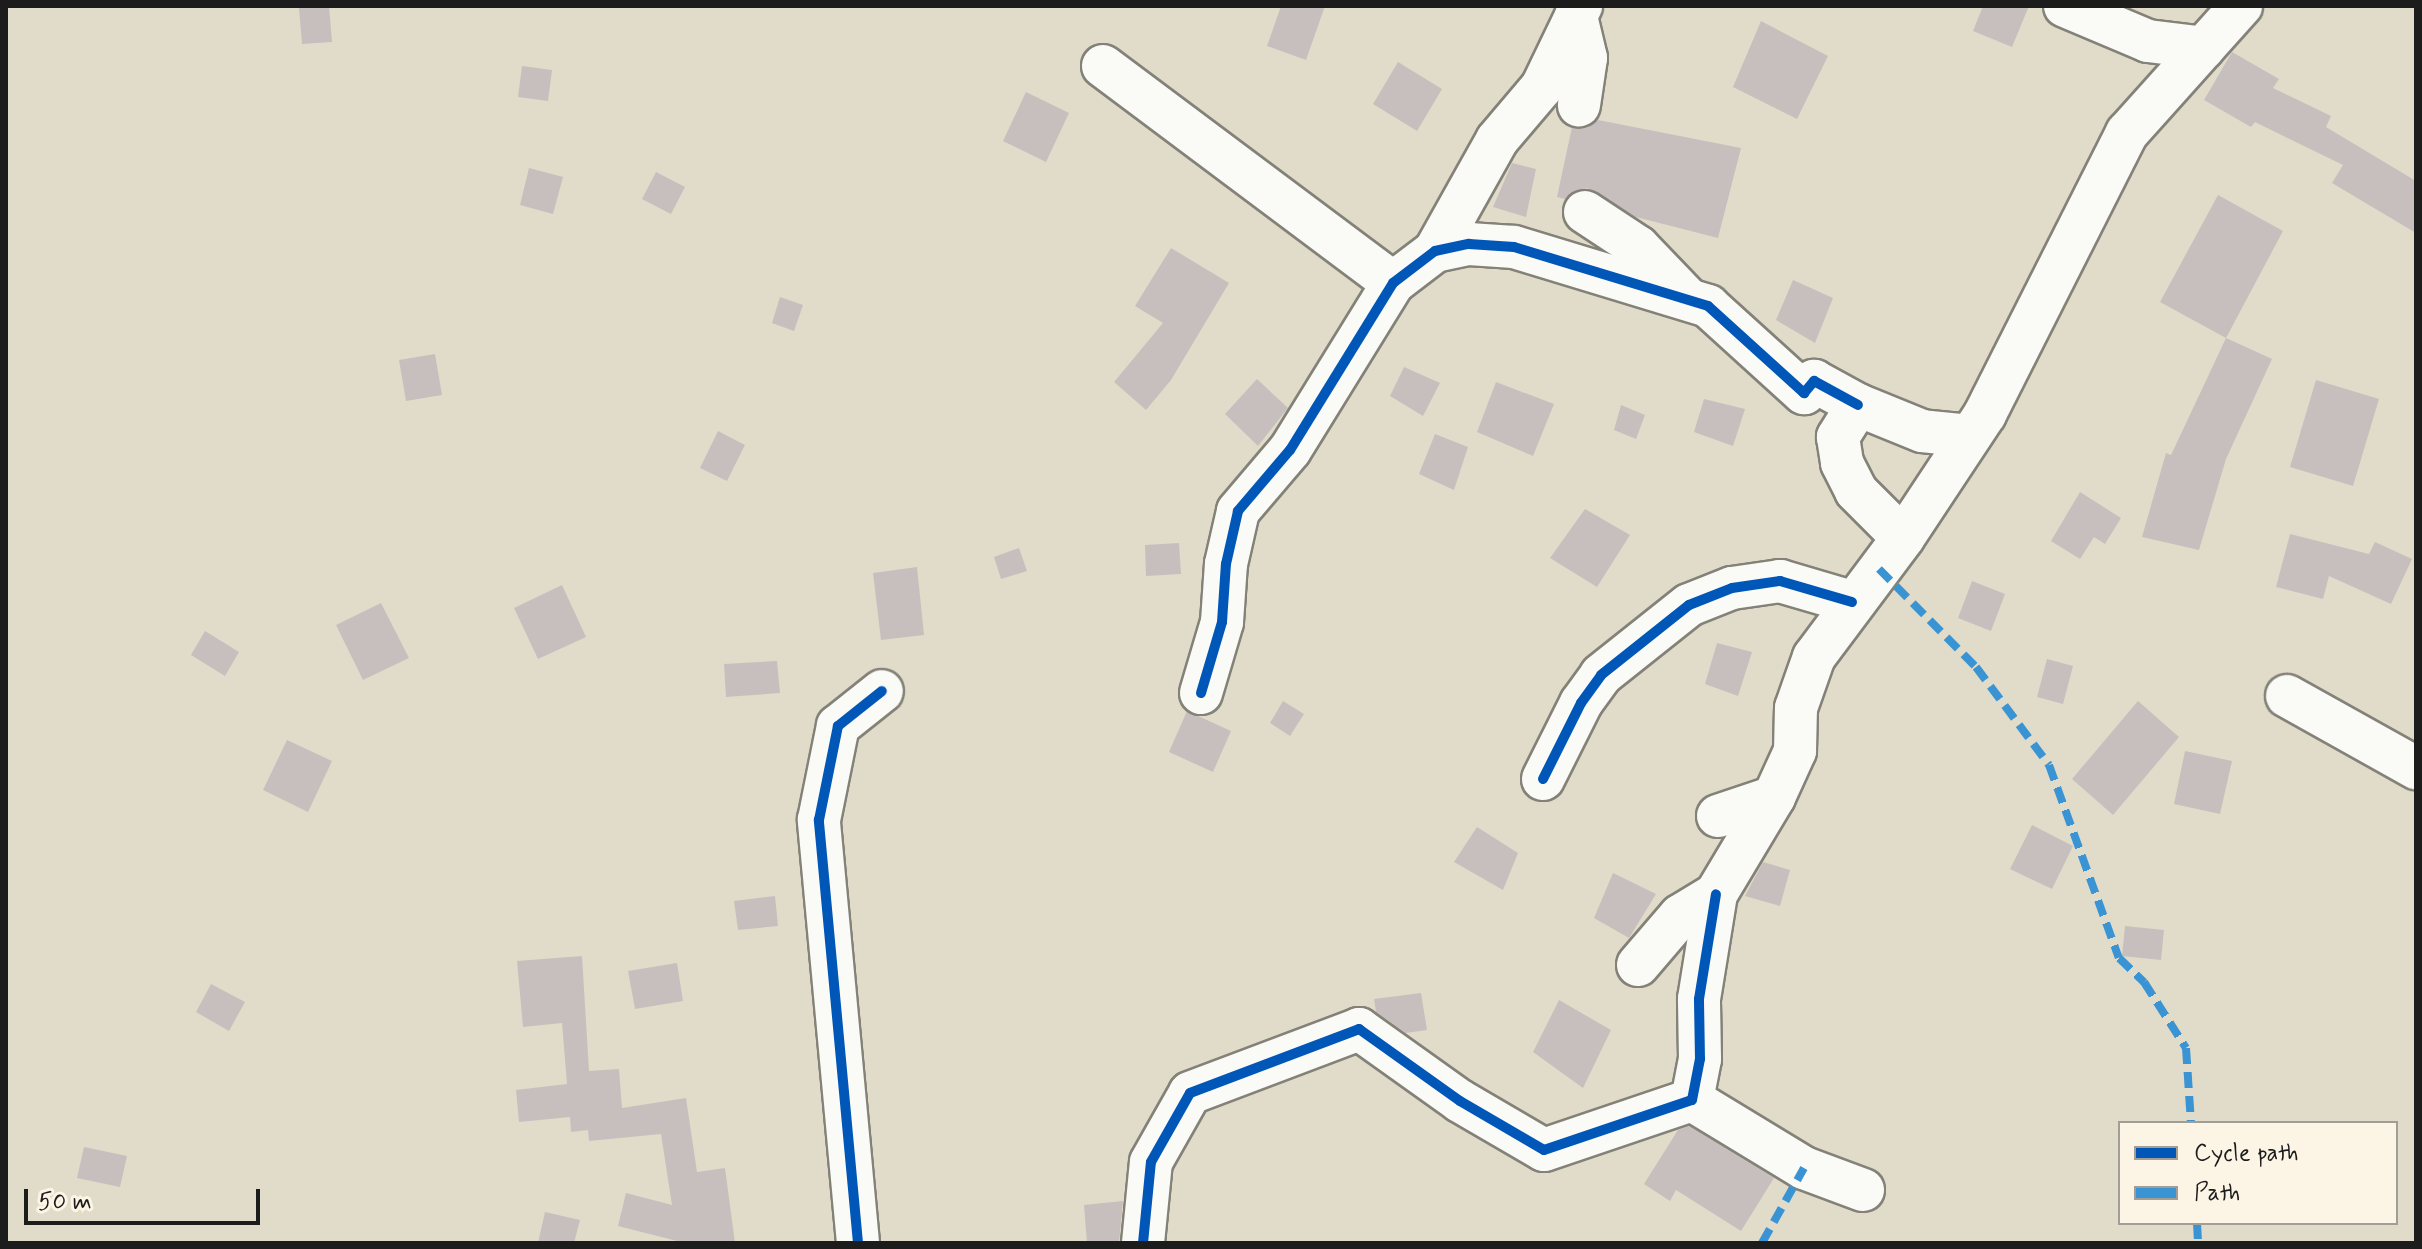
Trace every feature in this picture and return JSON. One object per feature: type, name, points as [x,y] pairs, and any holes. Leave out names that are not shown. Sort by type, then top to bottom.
[{"type":"street","points":[[2065,6],[2148,41],[2204,48]]},
{"type":"street","points":[[1692,1100],[1700,1059],[1699,999],[1716,894],[1774,797],[1795,751],[1796,708],[1814,657],[1852,602],[1903,538],[1970,436],[2127,133],[2241,6]]},
{"type":"street","points":[[1578,11],[1586,58],[1579,105]]},
{"type":"street","points":[[1201,693],[1222,622],[1226,564],[1238,511],[1290,450],[1393,283],[1435,251],[1497,140],[1542,87],[1578,11]]},
{"type":"street","points":[[1103,66],[1393,283]]},
{"type":"street","points":[[1585,212],[1638,247],[1688,300]]},
{"type":"street","points":[[1435,251],[1469,244],[1514,247],[1708,306],[1804,393],[1814,381],[1858,405],[1922,431],[1970,436]]},
{"type":"street","points":[[1858,405],[1838,437],[1842,463],[1856,491],[1903,538]]},
{"type":"street","points":[[1543,779],[1581,703],[1601,675],[1689,605],[1732,588],[1780,581],[1852,602]]},
{"type":"street","points":[[858,1243],[819,820],[838,726],[882,691]]},
{"type":"street","points":[[2287,696],[2416,768]]},
{"type":"street","points":[[1718,816],[1774,797]]},
{"type":"street","points":[[1638,965],[1680,916],[1716,894]]},
{"type":"street","points":[[1143,1243],[1151,1162],[1190,1093],[1359,1029],[1460,1101],[1544,1150],[1692,1100],[1804,1168],[1863,1190]]},
{"type":"building","points":[[329,6],[332,42],[302,44],[299,8]]},
{"type":"building","points":[[1281,6],[1325,6],[1306,60],[1267,46]]},
{"type":"building","points":[[1983,6],[2029,6],[2012,47],[1973,31]]},
{"type":"building","points":[[1761,21],[1828,56],[1797,119],[1733,87]]},
{"type":"building","points":[[2232,52],[2279,79],[2273,88],[2331,116],[2326,127],[2416,181],[2416,233],[2332,183],[2343,165],[2255,122],[2251,127],[2204,100]]},
{"type":"building","points":[[1398,62],[1442,89],[1417,131],[1373,104]]},
{"type":"building","points":[[522,66],[552,70],[548,101],[518,97]]},
{"type":"building","points":[[1026,92],[1069,113],[1046,162],[1003,141]]},
{"type":"building","points":[[1598,120],[1741,148],[1718,238],[1636,217],[1587,188],[1565,199],[1557,197],[1572,127],[1587,128]]},
{"type":"building","points":[[1512,163],[1536,169],[1526,217],[1493,207]]},
{"type":"building","points":[[529,168],[563,177],[553,214],[520,205]]},
{"type":"building","points":[[656,172],[685,187],[671,214],[642,199]]},
{"type":"building","points":[[2218,195],[2283,231],[2226,338],[2160,302]]},
{"type":"building","points":[[1171,248],[1229,283],[1171,380],[1146,410],[1114,382],[1163,323],[1135,306]]},
{"type":"building","points":[[1793,280],[1833,298],[1815,343],[1776,320]]},
{"type":"building","points":[[780,297],[803,305],[794,331],[772,323]]},
{"type":"building","points":[[2226,338],[2272,359],[2226,459],[2199,550],[2142,537],[2166,453],[2171,455]]},
{"type":"building","points":[[435,354],[442,395],[406,401],[399,360]]},
{"type":"building","points":[[1404,367],[1440,383],[1423,416],[1390,396]]},
{"type":"building","points":[[1257,379],[1288,408],[1258,446],[1225,414]]},
{"type":"building","points":[[2316,380],[2379,399],[2353,486],[2290,467]]},
{"type":"building","points":[[1496,382],[1554,404],[1533,456],[1477,432]]},
{"type":"building","points":[[1704,399],[1745,409],[1733,446],[1694,432]]},
{"type":"building","points":[[1621,405],[1645,415],[1636,439],[1614,430]]},
{"type":"building","points":[[718,431],[745,445],[727,481],[700,468]]},
{"type":"building","points":[[1435,434],[1468,447],[1454,490],[1419,474]]},
{"type":"building","points":[[2080,492],[2121,518],[2105,544],[2094,537],[2080,559],[2051,541]]},
{"type":"building","points":[[1585,509],[1630,535],[1597,587],[1550,558]]},
{"type":"building","points":[[2290,534],[2369,554],[2375,542],[2412,559],[2391,604],[2329,576],[2323,599],[2276,587]]},
{"type":"building","points":[[1179,543],[1181,574],[1146,576],[1145,545]]},
{"type":"building","points":[[1019,548],[1027,571],[1001,579],[994,557]]},
{"type":"building","points":[[917,567],[924,635],[881,640],[873,573]]},
{"type":"building","points":[[1972,581],[2005,594],[1991,631],[1958,618]]},
{"type":"building","points":[[562,585],[586,637],[538,659],[514,608]]},
{"type":"building","points":[[381,603],[409,658],[363,680],[336,625]]},
{"type":"building","points":[[205,631],[239,652],[225,676],[191,655]]},
{"type":"building","points":[[1717,643],[1752,652],[1738,696],[1705,684]]},
{"type":"building","points":[[2047,659],[2073,666],[2063,704],[2037,697]]},
{"type":"building","points":[[777,661],[780,693],[726,697],[724,664]]},
{"type":"building","points":[[1283,701],[1304,714],[1290,736],[1270,723]]},
{"type":"building","points":[[2138,701],[2179,737],[2113,815],[2072,779]]},
{"type":"building","points":[[1187,711],[1231,731],[1213,772],[1169,752]]},
{"type":"building","points":[[287,740],[332,761],[308,812],[263,790]]},
{"type":"building","points":[[2185,751],[2232,761],[2220,814],[2174,804]]},
{"type":"building","points":[[2032,825],[2073,846],[2052,889],[2010,869]]},
{"type":"building","points":[[1477,827],[1518,853],[1503,890],[1454,862]]},
{"type":"building","points":[[1763,862],[1790,870],[1780,906],[1745,896]]},
{"type":"building","points":[[1613,873],[1656,894],[1629,938],[1594,918]]},
{"type":"building","points":[[775,896],[778,926],[738,930],[734,901]]},
{"type":"building","points":[[2125,926],[2164,930],[2161,960],[2122,956]]},
{"type":"building","points":[[582,956],[589,1071],[619,1069],[622,1108],[686,1098],[697,1172],[725,1168],[735,1243],[685,1243],[618,1226],[626,1193],[672,1205],[661,1134],[589,1141],[588,1130],[571,1132],[570,1117],[519,1122],[516,1090],[567,1084],[562,1023],[523,1027],[517,961]]},
{"type":"building","points":[[677,963],[683,1001],[635,1009],[628,971]]},
{"type":"building","points":[[211,984],[245,1002],[229,1031],[196,1012]]},
{"type":"building","points":[[1421,993],[1427,1030],[1406,1033],[1376,1012],[1374,999]]},
{"type":"building","points":[[1559,1000],[1611,1030],[1583,1088],[1533,1052]]},
{"type":"building","points":[[1689,1126],[1774,1178],[1741,1231],[1676,1190],[1670,1201],[1644,1184],[1678,1130]]},
{"type":"building","points":[[84,1147],[127,1156],[120,1187],[77,1178]]},
{"type":"building","points":[[1123,1201],[1119,1243],[1087,1243],[1084,1205]]},
{"type":"building","points":[[545,1212],[580,1220],[574,1243],[538,1243]]},
{"type":"marked path","points":[[1879,569],[1976,667],[2049,765],[2119,958],[2144,982],[2186,1048],[2191,1121]]},
{"type":"marked path","points":[[1762,1243],[1804,1168]]},
{"type":"marked path","points":[[2197,1225],[2198,1243]]},
{"type":"cycle path","points":[[1201,693],[1222,622],[1226,564],[1238,511],[1290,450],[1393,283],[1435,251],[1469,244],[1514,247],[1708,306],[1804,393],[1814,381],[1858,405]]},
{"type":"cycle path","points":[[1543,779],[1581,703],[1601,675],[1689,605],[1732,588],[1780,581],[1852,602]]},
{"type":"cycle path","points":[[858,1243],[819,820],[838,726],[882,691]]},
{"type":"cycle path","points":[[1143,1243],[1151,1162],[1190,1093],[1359,1029],[1460,1101],[1544,1150],[1692,1100],[1700,1059],[1699,999],[1716,894]]}]
